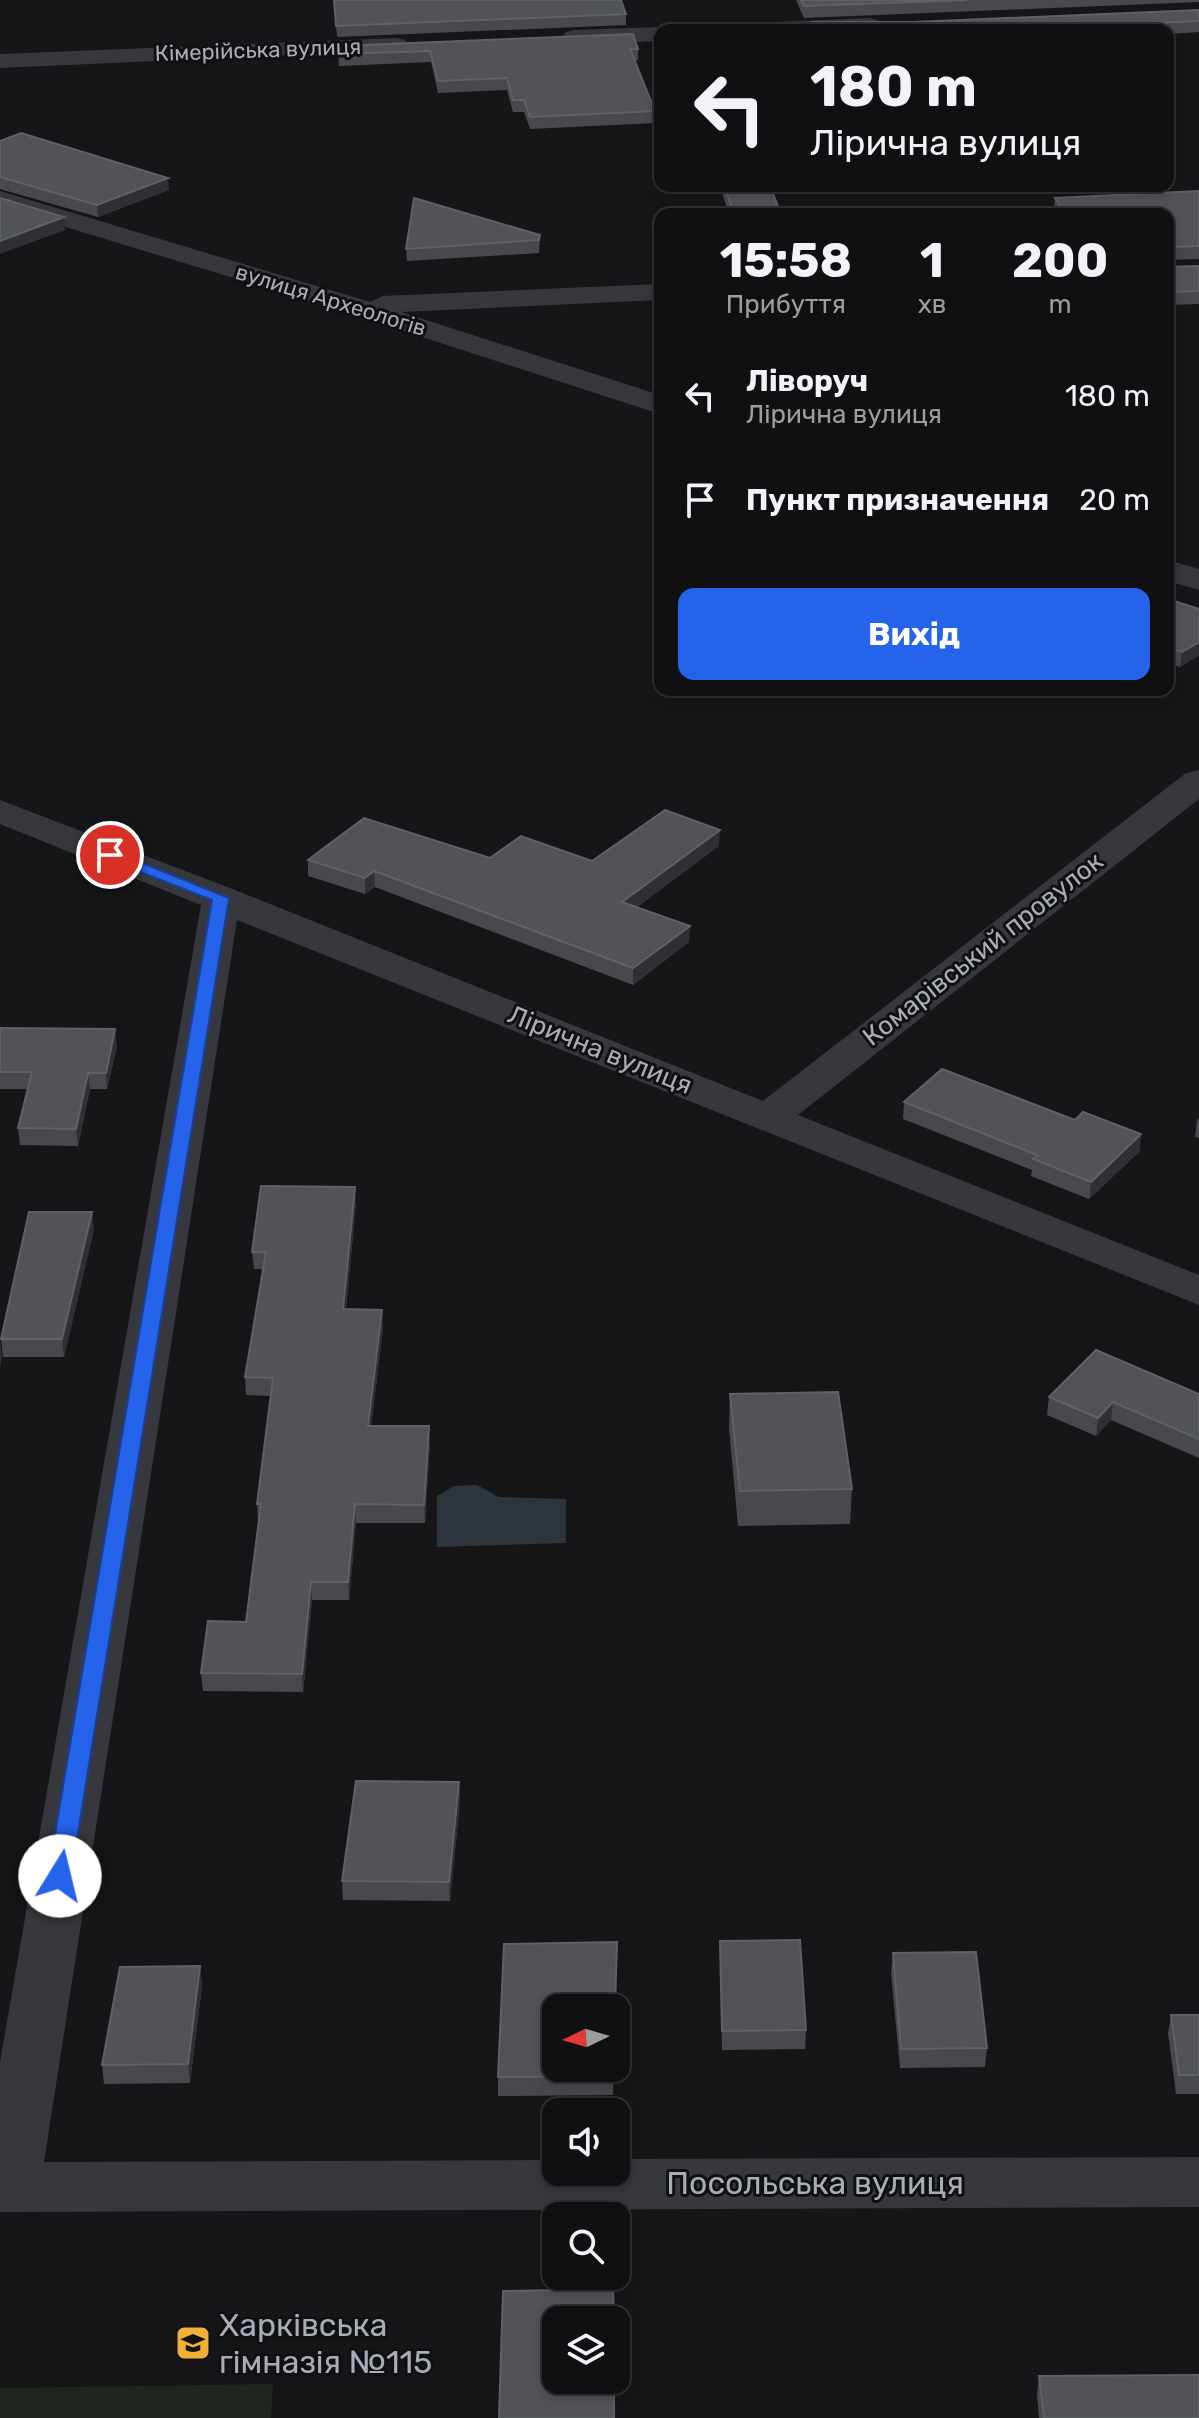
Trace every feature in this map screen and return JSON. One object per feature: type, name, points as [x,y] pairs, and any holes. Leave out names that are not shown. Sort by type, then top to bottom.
[{"type":"street","points":[[550,38],[654,34]]},
{"type":"street","name":"Кімерійська вулиця","points":[[0,61],[424,44]]},
{"type":"street","name":"вулиця Археологів","points":[[0,199],[352,305],[654,403]]},
{"type":"street","points":[[352,305],[654,292]]},
{"type":"street","points":[[1174,572],[1199,580]]},
{"type":"street","name":"Комарівський провулок","points":[[768,1118],[1199,781]]},
{"type":"street","name":"Лірична вулиця","points":[[0,811],[1199,1291]]},
{"type":"street","points":[[4,2187],[221,898]]},
{"type":"street","name":"Посольська вулиця","points":[[4,2187],[1199,2182]]},
{"type":"shaded area","points":[[477,1485],[499,1497],[566,1499],[566,1543],[437,1547],[437,1496],[454,1486]]},
{"type":"shaded area","points":[[273,2384],[271,2418],[0,2418],[0,2388]]},
{"type":"building","points":[[334,0],[621,0],[626,14],[336,26]]},
{"type":"building","points":[[801,0],[967,0],[804,6]]},
{"type":"building","points":[[1199,10],[1199,21],[1132,24],[812,22],[914,22]]},
{"type":"building","points":[[633,34],[638,49],[630,49],[654,111],[530,117],[524,100],[513,100],[507,78],[438,81],[430,51],[339,54],[338,46]]},
{"type":"building","points":[[21,133],[168,178],[97,205],[0,177],[0,141]]},
{"type":"building","points":[[1199,191],[1199,246],[1174,247],[1174,208],[1062,208],[1055,198]]},
{"type":"building","points":[[726,192],[772,192],[779,208],[732,208]]},
{"type":"building","points":[[0,198],[64,217],[0,241]]},
{"type":"building","points":[[414,198],[540,235],[539,240],[406,249]]},
{"type":"building","points":[[1199,266],[1199,291],[1174,292],[1174,267]]},
{"type":"building","points":[[1174,601],[1199,609],[1199,642],[1182,652],[1174,649]]},
{"type":"building","points":[[665,810],[720,830],[622,902],[690,926],[633,968],[374,871],[365,878],[308,860],[364,818],[490,858],[521,836],[592,861]]},
{"type":"building","points":[[0,1028],[115,1029],[106,1073],[88,1073],[76,1129],[18,1128],[32,1072],[0,1072]]},
{"type":"building","points":[[942,1069],[1075,1120],[1083,1112],[1141,1134],[1091,1182],[1033,1159],[1037,1155],[904,1102]]},
{"type":"building","points":[[261,1186],[355,1187],[343,1309],[382,1310],[368,1426],[429,1426],[424,1505],[355,1504],[348,1582],[311,1582],[302,1674],[201,1673],[208,1621],[246,1622],[261,1504],[257,1504],[273,1378],[245,1377],[266,1252],[252,1252]]},
{"type":"building","points":[[29,1212],[92,1212],[62,1339],[1,1339]]},
{"type":"building","points":[[1096,1350],[1199,1394],[1199,1439],[1113,1402],[1098,1418],[1049,1397]]},
{"type":"building","points":[[838,1392],[852,1489],[740,1491],[730,1394]]},
{"type":"building","points":[[356,1781],[459,1782],[449,1882],[342,1881]]},
{"type":"building","points":[[800,1940],[806,2030],[722,2031],[720,1941]]},
{"type":"building","points":[[617,1942],[615,1994],[542,1994],[542,2077],[498,2077],[504,1944]]},
{"type":"building","points":[[976,1952],[987,2048],[901,2049],[893,1953]]},
{"type":"building","points":[[200,1966],[188,2064],[102,2065],[120,1967]]},
{"type":"building","points":[[1171,2015],[1199,2015],[1199,2075],[1179,2075]]},
{"type":"building","points":[[613,2290],[614,2306],[542,2306],[542,2394],[614,2394],[614,2418],[499,2418],[503,2291]]},
{"type":"building","points":[[1199,2375],[1199,2418],[1044,2418],[1039,2376]]},
{"type":"place","name":"Харківська гімназія №115","points":[[193,2343]]},
{"type":"route","points":[[60,1876],[221,898],[110,855]]}]
